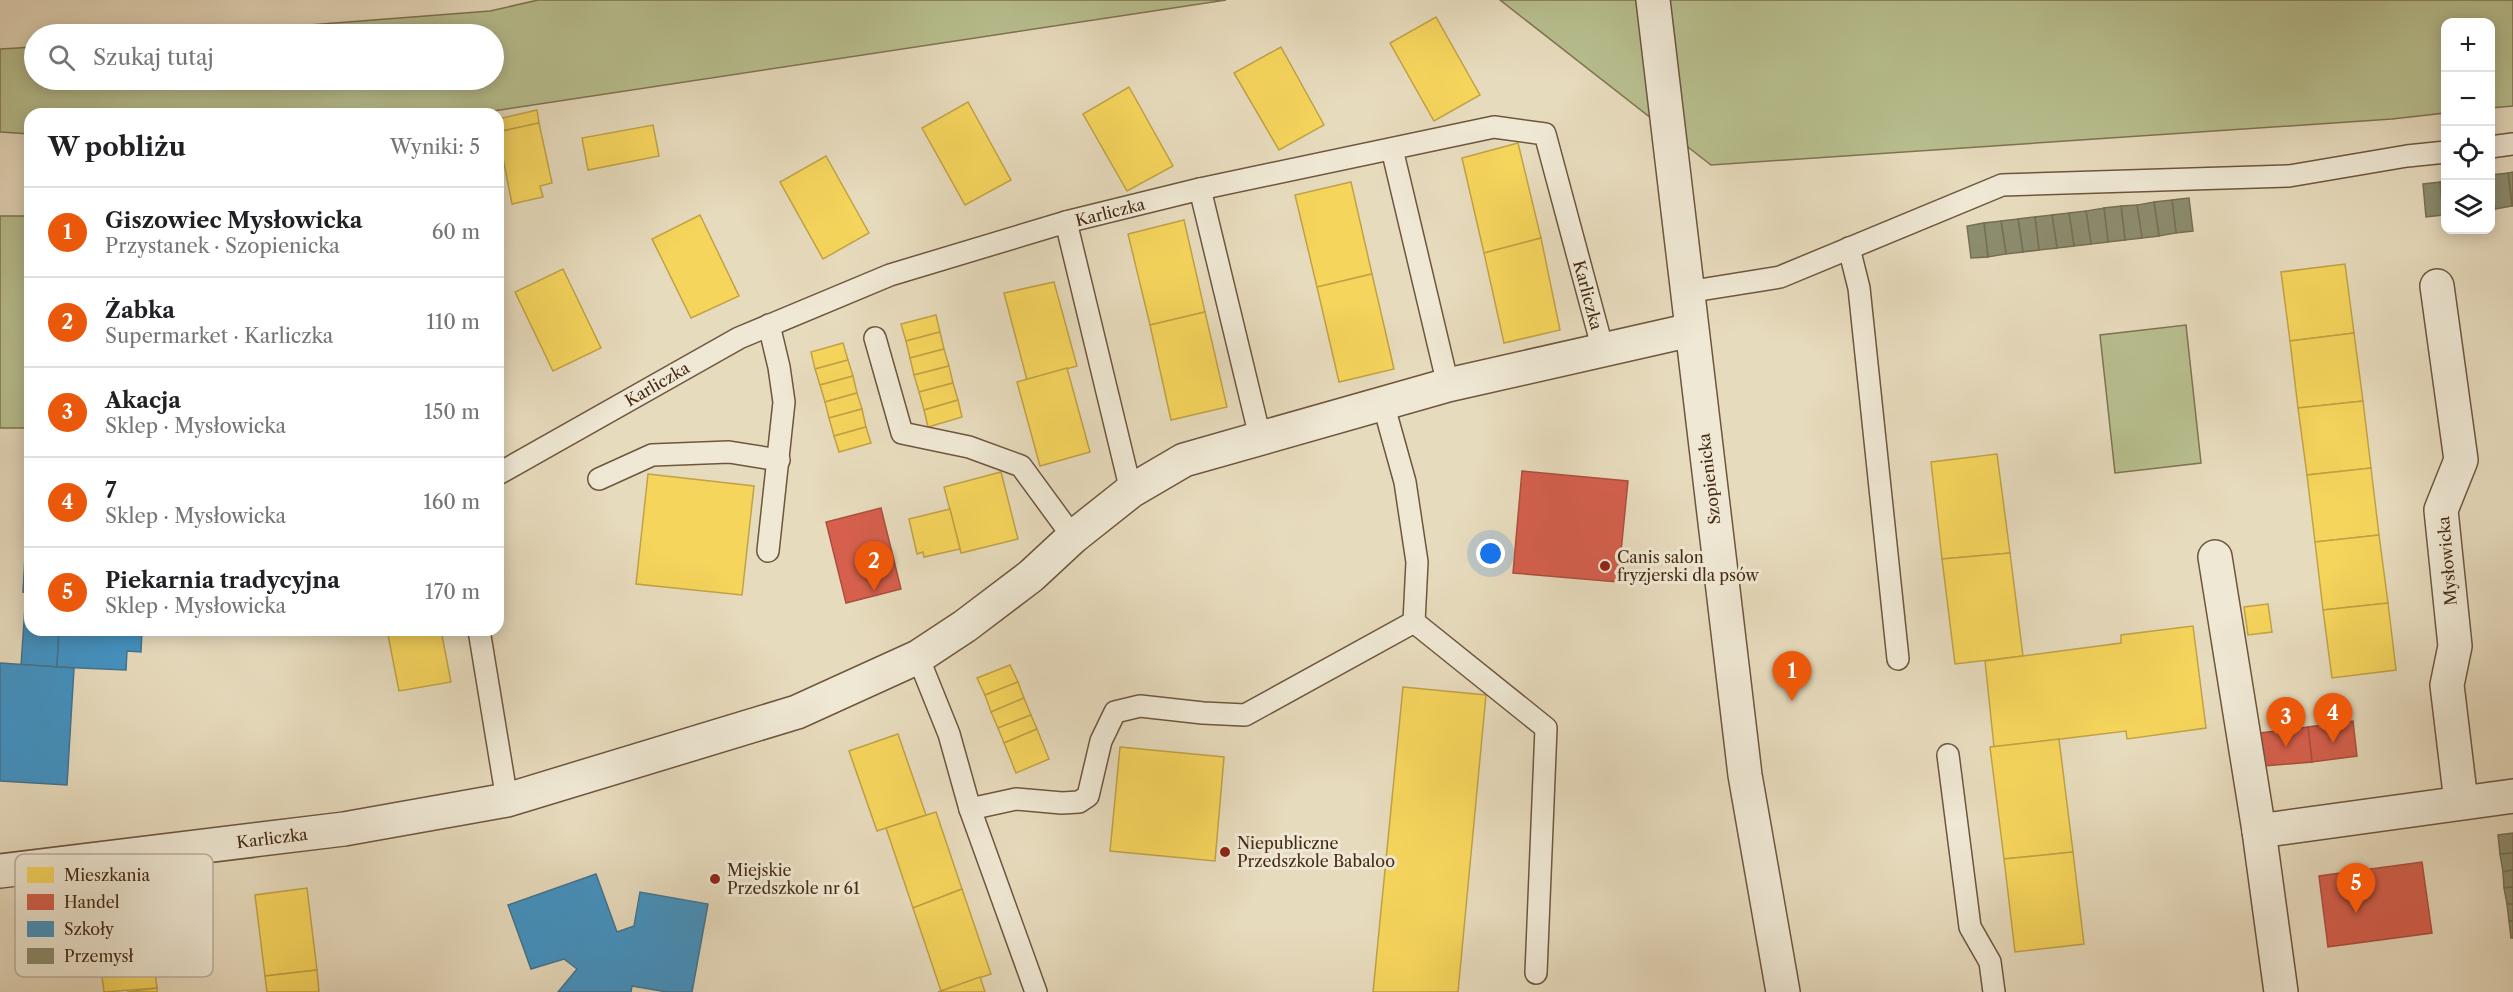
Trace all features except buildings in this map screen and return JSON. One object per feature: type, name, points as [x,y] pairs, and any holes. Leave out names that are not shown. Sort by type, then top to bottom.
[{"type":"street","name":"Szopienicka","points":[[1653,0],[1745,775],[1783,992]]},
{"type":"street","name":"Mysłowicka","points":[[2438,286],[2461,460],[2441,510],[2456,646],[2447,685],[2461,802]]},
{"type":"street","name":"Karliczka","points":[[139,854],[344,829],[507,800],[797,712],[918,657],[1031,576],[1073,537],[1131,491],[1184,460],[1448,385],[1691,330]]},
{"type":"street","points":[[2215,557],[2259,831],[2281,992]]},
{"type":"street","points":[[2259,831],[2513,796]]},
{"type":"street","name":"Karliczka","points":[[0,871],[15,869]]},
{"type":"lane","name":"Karliczka","points":[[504,471],[739,338],[890,275],[1066,222],[1200,189],[1494,127],[1545,134],[1603,350]]},
{"type":"lane","points":[[2495,146],[2513,144]]},
{"type":"lane","points":[[1392,148],[1448,385]]},
{"type":"lane","points":[[1687,292],[1780,278],[2002,185],[2289,176],[2441,152]]},
{"type":"lane","points":[[1200,189],[1260,437]]},
{"type":"lane","points":[[1066,222],[1131,491]]},
{"type":"lane","points":[[1849,248],[1859,288],[1898,659]]},
{"type":"lane","points":[[768,551],[784,402],[769,325]]},
{"type":"lane","points":[[875,338],[902,433],[969,447],[1021,466],[1073,537]]},
{"type":"lane","points":[[1383,403],[1405,482],[1412,528],[1416,562],[1414,622]]},
{"type":"lane","points":[[599,479],[652,455],[729,452],[779,460]]},
{"type":"lane","points":[[970,809],[1017,799],[1079,802],[1088,796],[1101,741],[1115,712],[1140,706],[1245,715],[1414,622]]},
{"type":"lane","points":[[1414,622],[1546,728],[1536,972]]},
{"type":"lane","points":[[480,636],[507,800]]},
{"type":"lane","points":[[918,657],[949,734],[970,809],[1036,992]]},
{"type":"lane","points":[[1948,754],[1970,927],[1990,962],[1994,992]]},
{"type":"green space","points":[[538,0],[1226,0],[504,109],[24,108],[24,134],[0,132],[0,49],[24,48],[24,90],[504,90],[504,24],[322,24],[490,11]]},
{"type":"green space","points":[[1500,0],[2513,0],[2513,106],[2495,108],[2495,18],[2441,18],[2441,113],[2392,119],[1711,165]]},
{"type":"green space","points":[[0,216],[24,216],[24,428],[0,428]]},
{"type":"green space","points":[[2186,325],[2201,463],[2115,473],[2100,335]]},
{"type":"place","name":"Canis salon fryzjerski dla psów","points":[[1605,566]]},
{"type":"place","name":"Żabka","points":[[874,591]]},
{"type":"place","name":"Giszowiec Mysłowicka","points":[[1792,701]]},
{"type":"place","name":"7","points":[[2333,743]]},
{"type":"place","name":"Akacja","points":[[2286,747]]},
{"type":"place","name":"Niepubliczne Przedszkole Babaloo","points":[[1225,852]]},
{"type":"place","name":"Miejskie Przedszkole nr 61","points":[[715,879]]},
{"type":"place","name":"Piekarnia tradycyjna","points":[[2356,913]]}]
